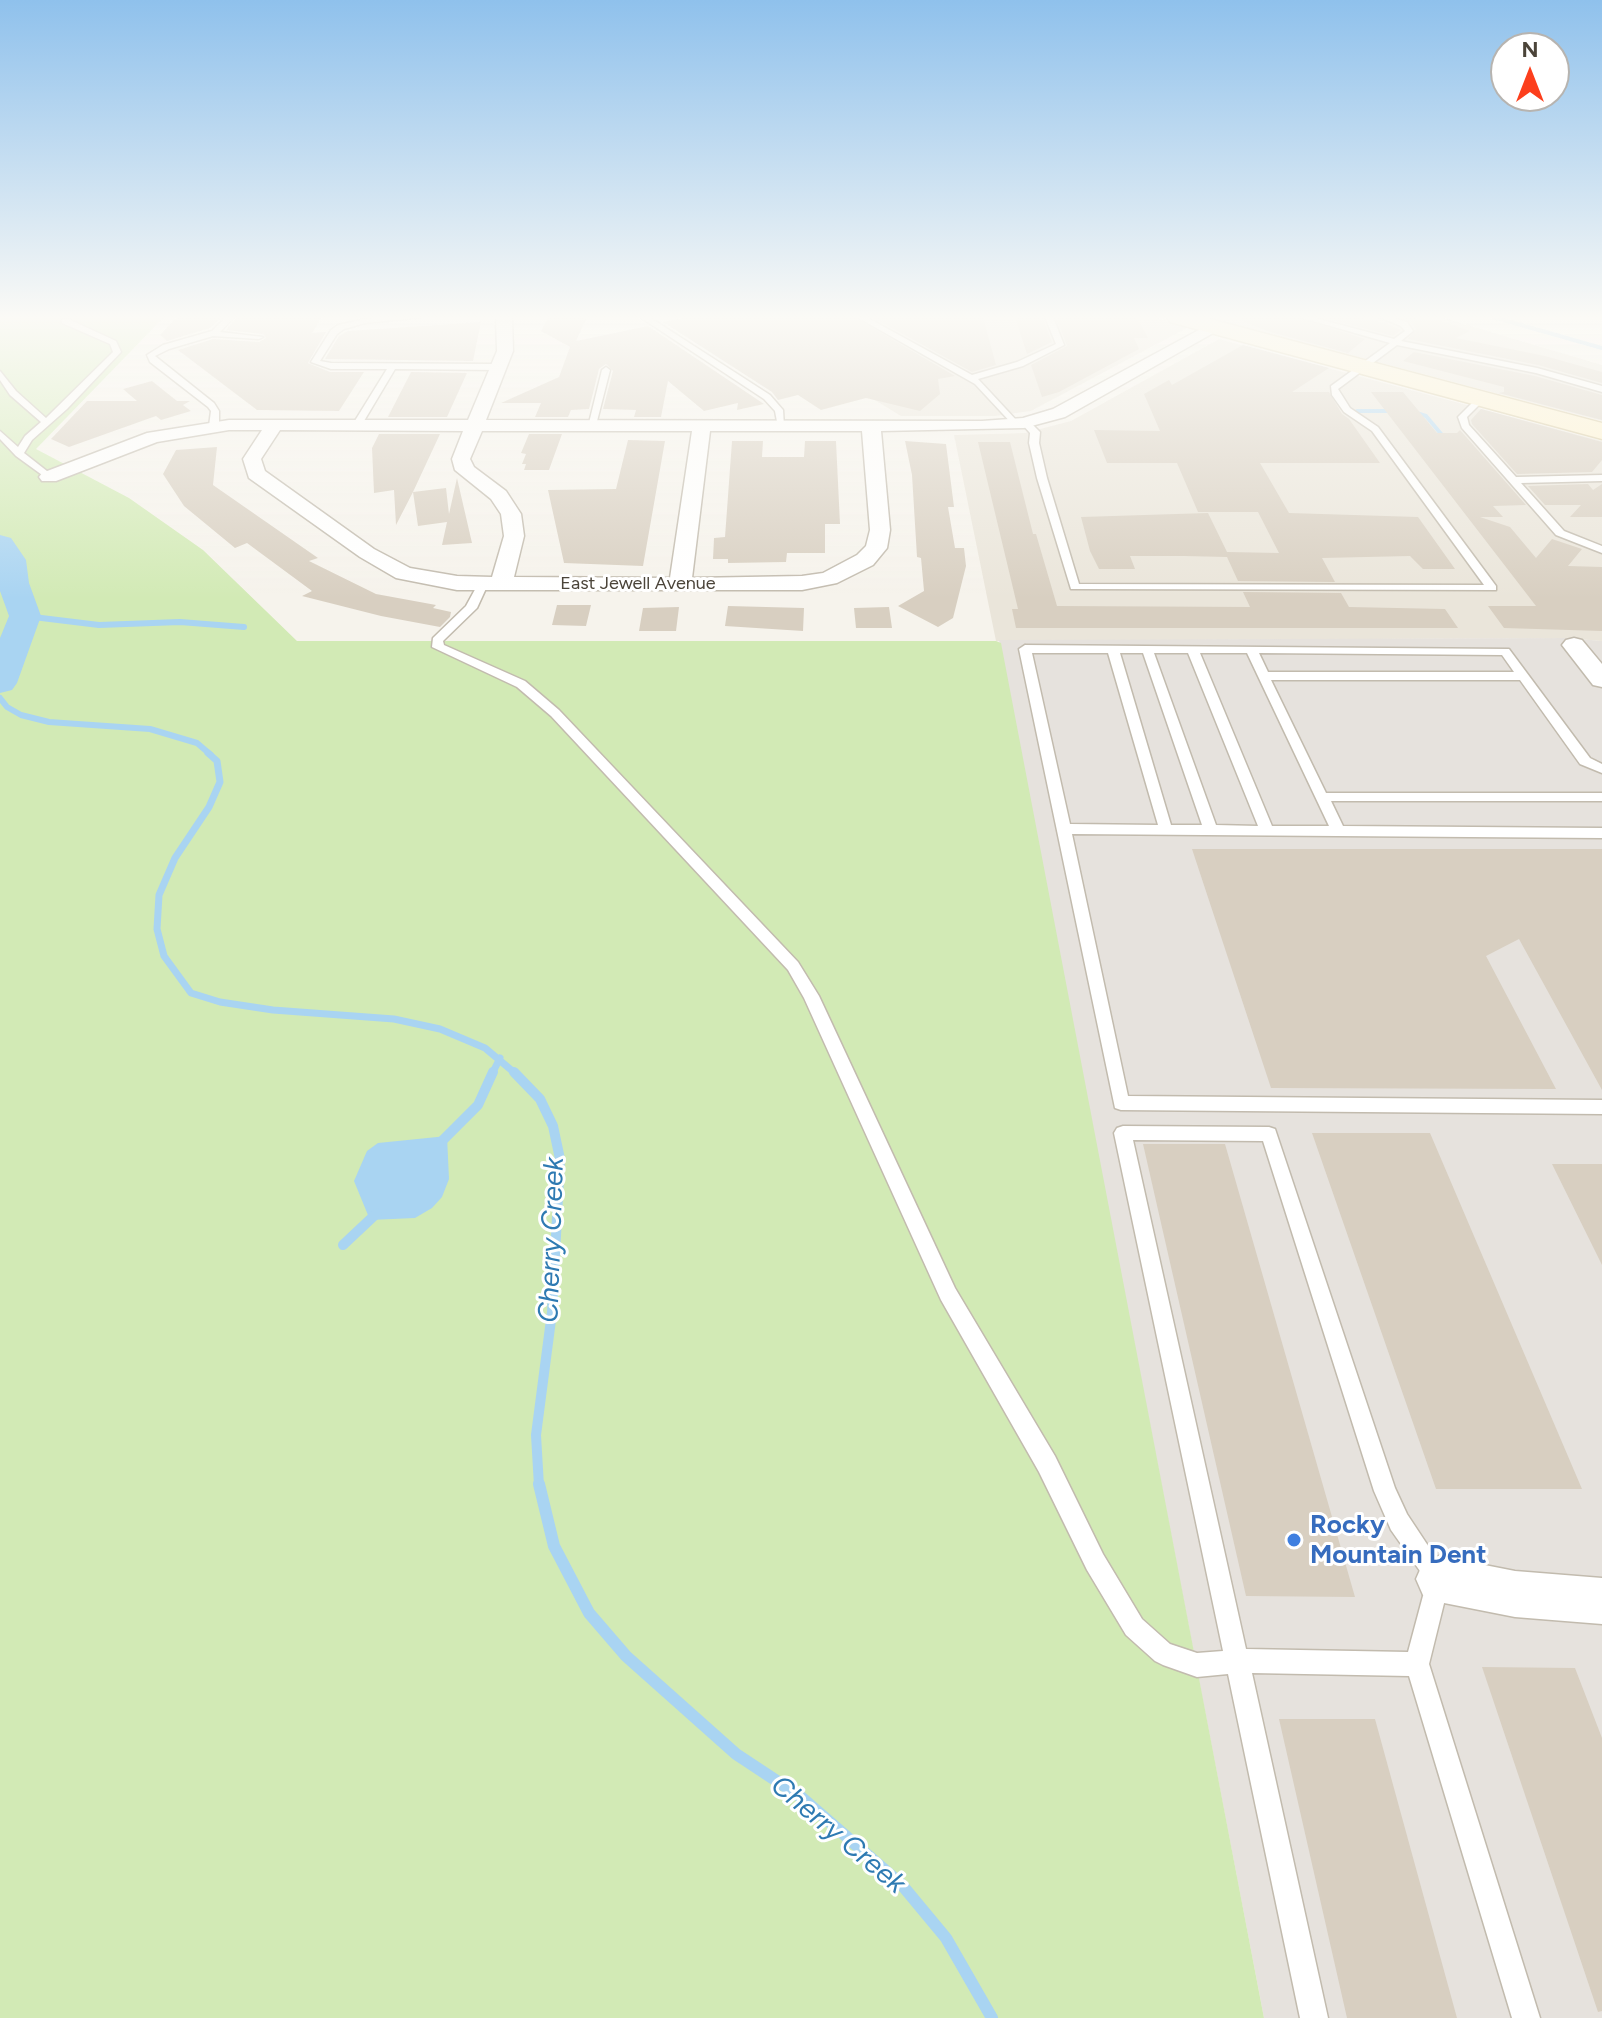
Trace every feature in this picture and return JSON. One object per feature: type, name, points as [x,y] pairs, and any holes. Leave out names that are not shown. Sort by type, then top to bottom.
[{"type":"street","points":[[479,411],[462,452],[461,464],[502,498],[514,525],[513,542],[492,584]]},
{"type":"street","points":[[49,477],[148,438],[214,426],[1021,424],[1062,411]]},
{"type":"street","points":[[1527,411],[1602,431]]},
{"type":"street","name":"East Jewell Avenue","points":[[275,424],[253,455],[252,466],[256,474],[378,560],[419,578],[492,584],[802,583],[829,578],[854,567]]},
{"type":"street","points":[[680,585],[702,425]]},
{"type":"street","points":[[871,425],[880,536],[871,554],[854,567],[879,581]]},
{"type":"street","points":[[1574,645],[1602,680]]},
{"type":"street","points":[[1439,1579],[1598,1610]]},
{"type":"lane","points":[[33,411],[46,422]]},
{"type":"lane","points":[[19,454],[28,438],[57,411]]},
{"type":"lane","points":[[214,411],[214,426]]},
{"type":"lane","points":[[358,424],[366,411]]},
{"type":"lane","points":[[591,425],[595,411]]},
{"type":"lane","points":[[779,411],[781,425]]},
{"type":"lane","points":[[1008,411],[1035,432],[1039,465],[1075,587],[1492,588],[1375,429],[1350,411]]},
{"type":"lane","points":[[1470,411],[1462,421],[1560,533],[1602,550]]},
{"type":"lane","points":[[0,434],[19,454],[49,477]]},
{"type":"lane","points":[[1513,480],[1602,478]]},
{"type":"lane","points":[[492,584],[437,640],[438,647],[521,684],[555,713],[793,966],[811,996],[948,1294],[1047,1464],[1119,1604],[1134,1627],[1163,1653],[1197,1665],[1237,1661],[1417,1664]]},
{"type":"lane","points":[[1602,769],[1585,761],[1505,651],[1025,649],[1121,1103],[1602,1107]]},
{"type":"lane","points":[[1113,649],[1166,830]]},
{"type":"lane","points":[[1147,649],[1211,830]]},
{"type":"lane","points":[[1193,650],[1267,830]]},
{"type":"lane","points":[[1251,650],[1338,831]]},
{"type":"lane","points":[[1264,676],[1524,676]]},
{"type":"lane","points":[[1321,797],[1602,797]]},
{"type":"lane","points":[[1064,829],[1602,833]]},
{"type":"lane","points":[[1314,2018],[1123,1133],[1269,1134],[1385,1491],[1399,1522],[1439,1579],[1417,1664],[1526,2018]]},
{"type":"shaded area","points":[[893,411],[1030,411],[995,416],[901,416]]},
{"type":"shaded area","points":[[1089,411],[1490,411],[1602,441],[1602,641],[1566,638],[996,641],[954,435],[1025,433],[1071,421]]},
{"type":"shaded area","points":[[1565,411],[1602,411],[1602,421]]},
{"type":"shaded area","points":[[1566,638],[1602,641],[1602,2018],[1264,2018],[999,640]]},
{"type":"green space","points":[[0,411],[73,411],[36,449],[129,498],[203,550],[297,641],[1001,643],[1264,2018],[0,2018]]},
{"type":"water","points":[[447,1136],[449,1179],[442,1197],[432,1208],[415,1218],[370,1220],[354,1181],[367,1151],[378,1143]]},
{"type":"building","points":[[77,411],[190,411],[161,420],[156,416],[69,447],[51,439]]},
{"type":"building","points":[[391,411],[450,411],[447,417],[388,417]]},
{"type":"building","points":[[537,411],[570,411],[568,417],[535,417]]},
{"type":"building","points":[[636,411],[662,411],[661,417],[634,417]]},
{"type":"building","points":[[1151,411],[1340,411],[1380,463],[1260,463],[1289,513],[1418,517],[1455,569],[1423,569],[1410,556],[1322,558],[1335,582],[1238,581],[1227,557],[1130,556],[1135,569],[1099,569],[1090,551],[1081,517],[1208,513],[1227,552],[1279,553],[1258,512],[1198,512],[1177,463],[1107,463],[1094,430],[1160,431]]},
{"type":"building","points":[[1386,411],[1419,411],[1437,433],[1457,433],[1460,430],[1526,505],[1493,506],[1503,517],[1480,517],[1510,527],[1536,558],[1552,539],[1582,549],[1568,566],[1602,567],[1602,631],[1504,628],[1488,606],[1536,606]]},
{"type":"building","points":[[1479,411],[1489,411],[1602,442],[1602,460],[1592,472],[1517,474],[1471,420]]},
{"type":"building","points":[[1568,411],[1602,411],[1602,420]]},
{"type":"building","points":[[379,434],[440,434],[396,525],[394,490],[374,493],[372,448]]},
{"type":"building","points":[[529,434],[562,434],[549,470],[524,470],[526,464],[522,464],[526,454],[521,453]]},
{"type":"building","points":[[628,440],[665,441],[643,566],[564,563],[548,490],[616,489]]},
{"type":"building","points":[[732,441],[763,441],[762,457],[804,457],[805,441],[836,441],[840,524],[825,524],[825,553],[787,553],[786,562],[728,563],[728,559],[713,559],[714,538],[725,537]]},
{"type":"building","points":[[905,441],[946,444],[954,507],[948,507],[955,548],[964,548],[966,566],[953,618],[938,627],[898,606],[924,591],[921,558],[917,557],[912,475]]},
{"type":"building","points":[[978,442],[1010,442],[1033,534],[1036,534],[1057,606],[1250,607],[1243,592],[1341,593],[1349,607],[1445,609],[1458,628],[1016,628],[1012,609],[1018,609]]},
{"type":"building","points":[[217,447],[213,485],[318,558],[309,561],[376,594],[436,605],[433,608],[451,612],[450,617],[440,627],[302,596],[312,591],[247,543],[235,548],[184,506],[163,474],[176,450]]},
{"type":"building","points":[[457,478],[472,543],[442,545],[447,522],[418,526],[413,492],[446,488],[449,514]]},
{"type":"building","points":[[1588,484],[1593,490],[1602,484],[1602,517],[1570,517],[1581,505],[1545,505],[1528,486]]},
{"type":"building","points":[[557,605],[591,605],[586,626],[552,625]]},
{"type":"building","points":[[728,606],[804,608],[803,631],[725,626]]},
{"type":"building","points":[[679,607],[676,631],[639,631],[643,608]]},
{"type":"building","points":[[889,607],[892,628],[856,628],[854,608]]},
{"type":"building","points":[[1192,849],[1602,849],[1602,1090],[1519,939],[1486,956],[1556,1089],[1271,1088]]},
{"type":"building","points":[[1312,1133],[1430,1133],[1582,1489],[1436,1489]]},
{"type":"building","points":[[1143,1144],[1225,1144],[1355,1597],[1246,1596]]},
{"type":"building","points":[[1552,1164],[1602,1164],[1602,1265]]},
{"type":"building","points":[[1482,1667],[1575,1668],[1602,1738],[1602,2011],[1598,2012]]},
{"type":"building","points":[[1279,1719],[1375,1719],[1457,2018],[1347,2018]]},
{"type":"waterway","points":[[1411,411],[1426,416],[1447,441]]},
{"type":"waterway","name":"Cherry Creek","points":[[0,544],[11,560],[13,583],[25,616],[0,683]]},
{"type":"waterway","points":[[25,616],[99,625],[180,622],[244,627]]},
{"type":"waterway","name":"Cherry Creek","points":[[0,698],[7,707],[21,715],[49,722],[150,729],[197,743],[211,755]]},
{"type":"waterway","name":"Cherry Creek","points":[[208,753],[217,761],[220,782],[209,807],[175,858],[159,895],[157,929],[164,956],[191,993],[220,1002],[273,1010],[394,1019],[440,1029],[485,1048],[499,1060]]},
{"type":"waterway","points":[[493,1072],[499,1060]]},
{"type":"waterway","name":"Cherry Creek","points":[[499,1060],[516,1074]]},
{"type":"waterway","points":[[440,1143],[478,1105],[493,1072]]},
{"type":"waterway","name":"Cherry Creek","points":[[516,1074],[540,1099],[553,1126],[560,1159],[552,1312],[536,1435],[539,1486]]},
{"type":"waterway","points":[[343,1245],[377,1213]]},
{"type":"waterway","name":"Cherry Creek","points":[[539,1484],[554,1546],[589,1613],[626,1656],[736,1754],[801,1797],[902,1885],[946,1938],[992,2018]]},
{"type":"place","name":"Rocky Mountain Dent","points":[[1294,1540]]}]
